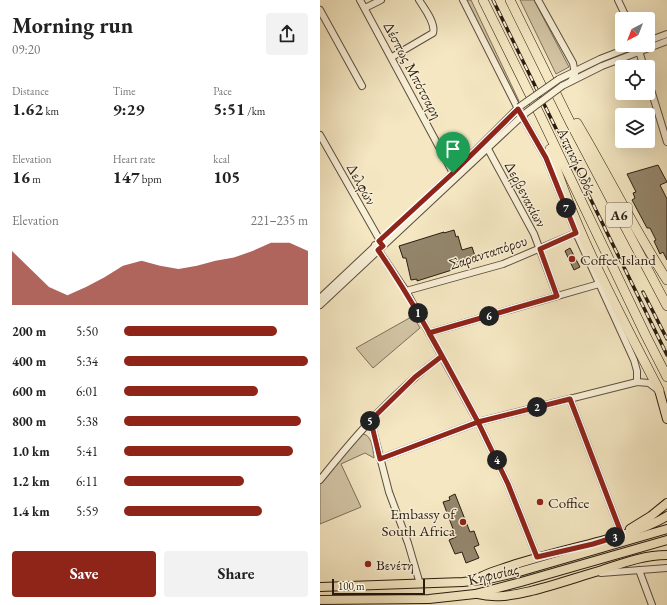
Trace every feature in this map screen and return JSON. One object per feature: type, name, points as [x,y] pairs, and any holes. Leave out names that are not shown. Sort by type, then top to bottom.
[{"type":"highway","name":"Αττική Οδός","points":[[483,0],[646,336],[667,376]]},
{"type":"highway","name":"Αττική Οδός","points":[[510,0],[548,78],[667,306]]},
{"type":"highway","points":[[548,78],[595,154],[649,251],[667,280]]},
{"type":"highway","points":[[540,115],[560,178],[576,219],[594,260],[659,390]]},
{"type":"main road","points":[[659,390],[667,407]]},
{"type":"main road","points":[[659,390],[667,419]]},
{"type":"main road","points":[[622,535],[651,516],[667,503]]},
{"type":"main road","points":[[474,581],[488,573],[537,557],[593,544],[622,535],[653,524],[667,516]]},
{"type":"main road","name":"Κηφισίας","points":[[320,587],[474,581],[519,572],[667,529]]},
{"type":"main road","name":"Κηφισίας","points":[[320,600],[397,602],[475,594],[667,540]]},
{"type":"main road","points":[[475,594],[494,597],[509,596],[630,561],[648,557],[667,556]]},
{"type":"street","name":"Δέσπως Μπότσαρη","points":[[360,0],[453,173]]},
{"type":"street","points":[[365,8],[380,0]]},
{"type":"street","points":[[392,57],[430,35],[434,29],[419,0]]},
{"type":"street","points":[[463,0],[518,108],[550,166],[576,233],[634,360],[637,371],[637,382]]},
{"type":"street","points":[[538,0],[575,70],[574,78],[571,81]]},
{"type":"street","points":[[618,0],[624,12]]},
{"type":"street","points":[[320,10],[362,86]]},
{"type":"street","points":[[655,38],[667,34]]},
{"type":"street","points":[[655,43],[667,41]]},
{"type":"street","points":[[320,306],[379,245],[518,108],[558,79],[575,70],[624,52]]},
{"type":"street","points":[[320,298],[488,149],[523,115],[562,86],[628,52]]},
{"type":"street","points":[[654,100],[667,142]]},
{"type":"street","name":"Δελφών","points":[[320,135],[379,245],[478,422],[508,484],[537,557]]},
{"type":"street","name":"Δερβενακίων","points":[[488,149],[528,221],[557,296]]},
{"type":"street","name":"Σαρανταπόρου","points":[[406,291],[503,264],[576,233]]},
{"type":"street","points":[[429,333],[599,284]]},
{"type":"street","points":[[320,480],[369,422],[415,377],[442,356]]},
{"type":"street","points":[[380,459],[478,422],[637,382],[649,383],[659,390]]},
{"type":"street","points":[[570,399],[622,535]]},
{"type":"street","points":[[369,422],[372,426],[390,492],[408,543],[420,584]]},
{"type":"street","points":[[591,573],[667,568]]},
{"type":"street","points":[[639,570],[652,605]]},
{"type":"street","points":[[415,605],[423,599]]},
{"type":"shaded area","points":[[464,0],[471,0],[519,101],[517,103]]},
{"type":"shaded area","points":[[520,0],[534,0],[569,67],[556,74]]},
{"type":"shaded area","points":[[413,316],[420,328],[373,368],[356,348]]},
{"type":"shaded area","points":[[363,434],[370,440],[374,458],[365,453],[341,464],[361,507],[320,524],[320,484]]},
{"type":"building","points":[[452,134],[459,147],[448,153],[441,140]]},
{"type":"building","points":[[658,165],[667,182],[660,185],[667,199],[667,260],[663,252],[660,254],[654,241],[656,240],[650,228],[647,228],[632,200],[635,198],[633,193],[636,192],[627,174]]},
{"type":"building","points":[[454,230],[456,237],[458,236],[462,250],[472,247],[475,256],[456,262],[458,267],[452,268],[452,270],[417,281],[417,279],[411,280],[406,258],[403,258],[399,246]]},
{"type":"building","name":"Coffee Island","points":[[570,248],[580,267],[574,270],[565,251]]},
{"type":"building","points":[[455,494],[470,532],[474,531],[479,545],[474,547],[479,558],[466,563],[462,552],[455,554],[449,540],[456,537],[443,502],[450,500],[449,497]]},
{"type":"railway","points":[[493,0],[667,355]]},
{"type":"railway","points":[[643,292],[667,339]]},
{"type":"place","name":"Coffee Island","points":[[572,259]]},
{"type":"place","name":"Coffice","points":[[540,502]]},
{"type":"place","name":"Embassy of South Africa","points":[[463,522]]},
{"type":"place","name":"Βενέτη","points":[[368,564]]},
{"type":"route","points":[[453,173],[379,241],[383,246],[378,250],[406,291],[429,333],[478,422],[570,399],[622,535],[593,544],[537,557],[508,484],[478,422],[380,459],[372,426],[369,422],[415,377],[428,367],[442,356],[429,333],[557,296],[540,249],[576,233],[546,158],[518,109],[453,173]]}]
